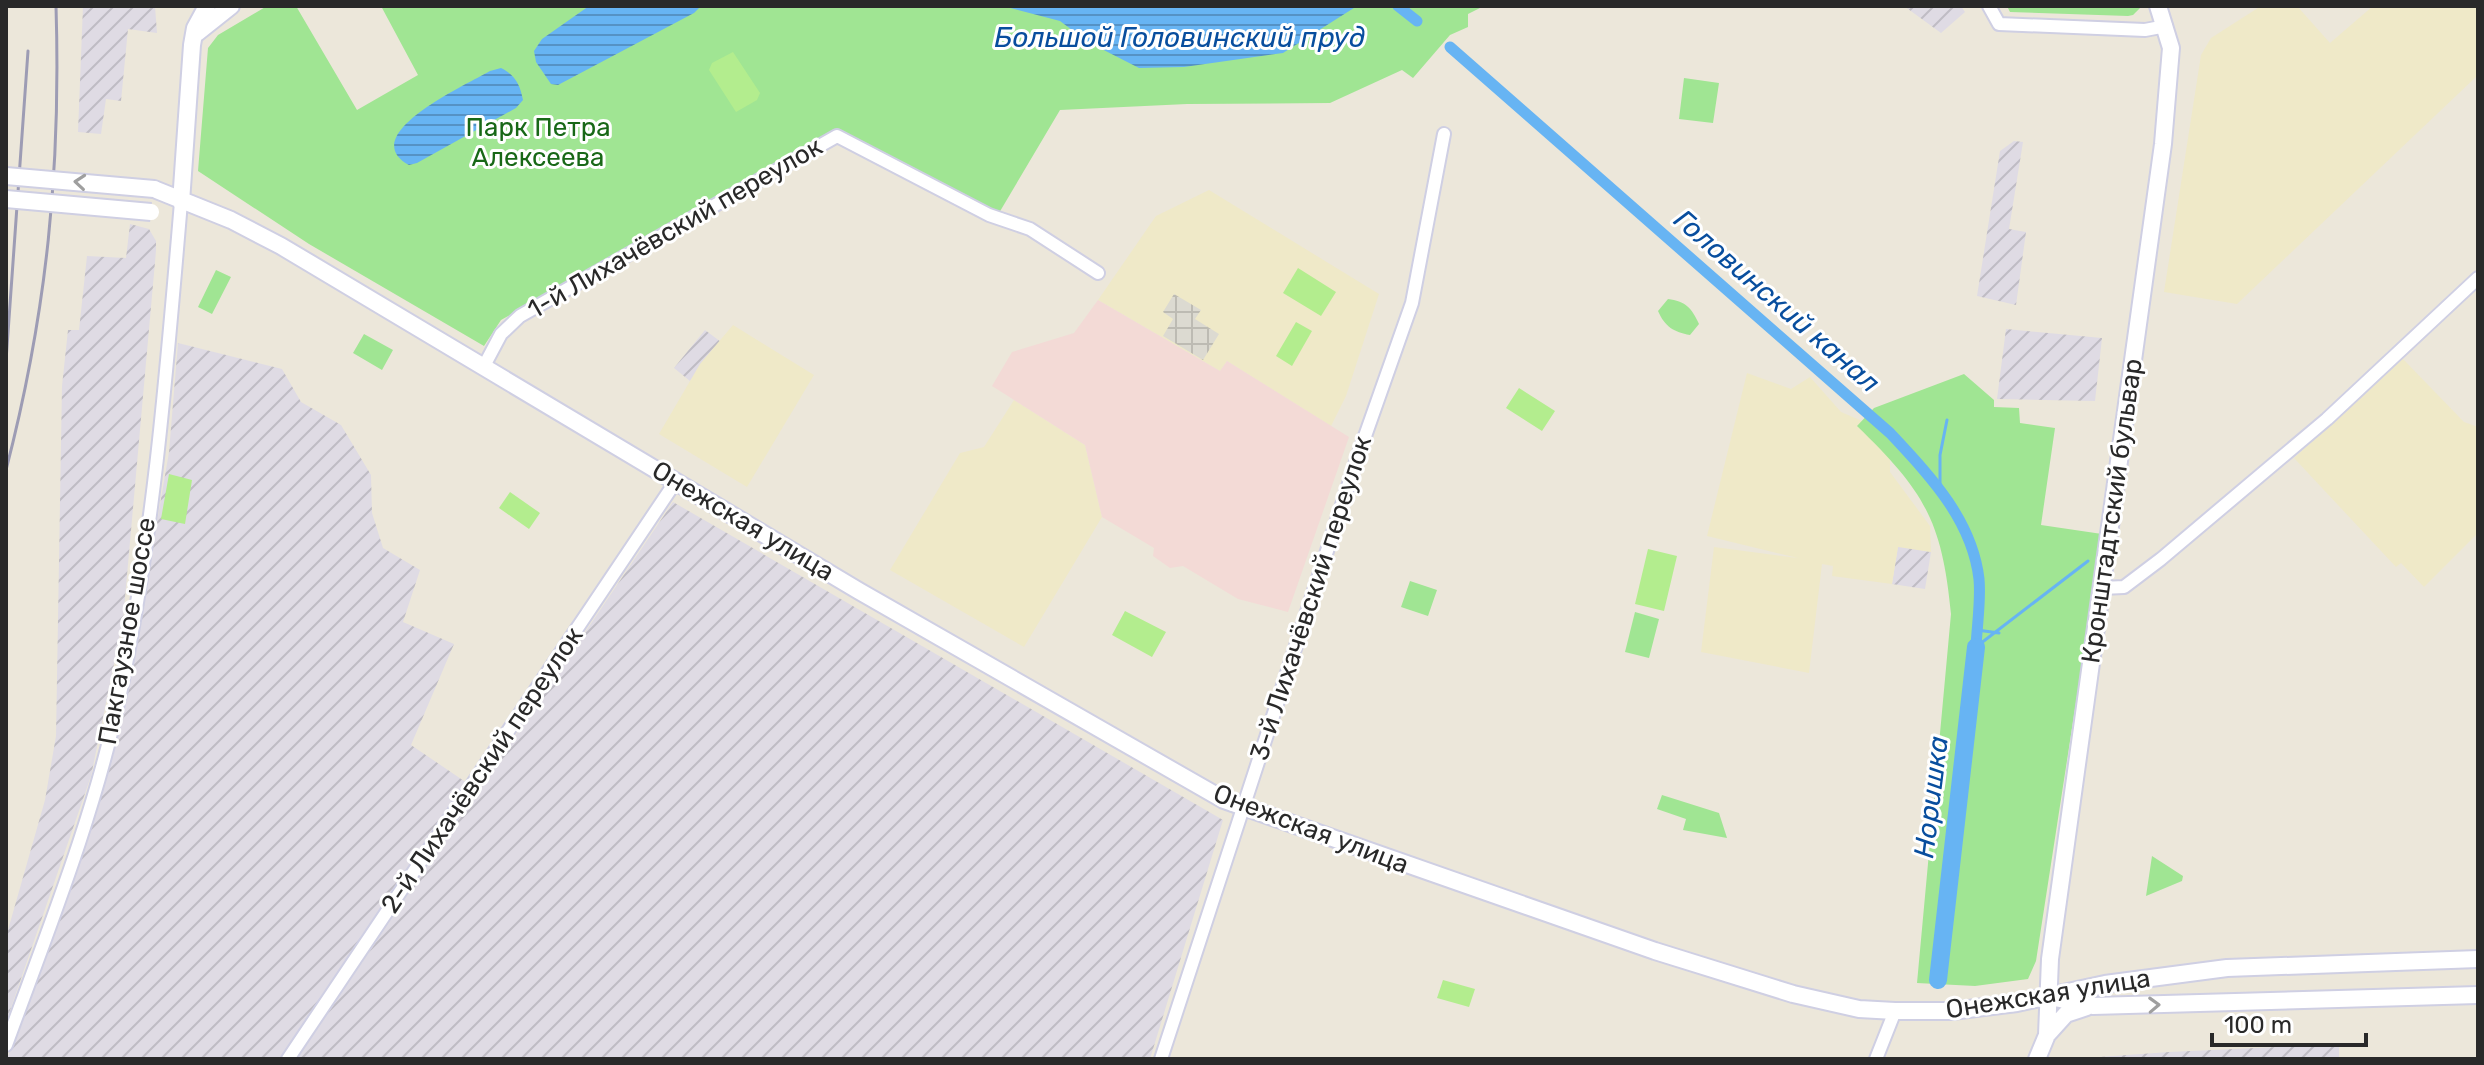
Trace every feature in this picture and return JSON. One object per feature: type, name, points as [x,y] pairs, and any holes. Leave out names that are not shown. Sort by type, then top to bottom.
[{"type":"main road","points":[[6,199],[151,212],[181,202],[193,37],[207,6]]},
{"type":"main road","points":[[193,37],[231,6]]},
{"type":"main road","name":"Кронштадтский бульвар","points":[[2047,1035],[2050,959],[2163,144],[2171,63],[2166,26],[2158,6]]},
{"type":"main road","name":"Онежская улица","points":[[6,176],[154,189],[265,237],[872,599],[1242,808],[1766,986],[1859,1009],[1952,1011],[2105,984],[2227,968],[2478,959]]},
{"type":"main road","points":[[2049,996],[2093,1006],[2478,995]]},
{"type":"main road","points":[[2037,1059],[2047,1035],[2066,1014],[2093,1006]]},
{"type":"street","points":[[1989,6],[1999,24],[2145,30],[2166,26]]},
{"type":"street","name":"3-й Лихачёвский переулок","points":[[1161,1059],[1412,303],[1444,134]]},
{"type":"street","name":"1-й Лихачёвский переулок","points":[[484,366],[501,334],[520,316],[837,136],[989,215],[1030,229],[1098,273]]},
{"type":"street","name":"Пакгаузное шоссе","points":[[6,1045],[99,775],[120,694],[161,435],[181,202]]},
{"type":"street","points":[[2102,588],[2124,587],[2172,550],[2327,419],[2478,278]]},
{"type":"street","name":"2-й Лихачёвский переулок","points":[[288,1059],[676,481]]},
{"type":"street","points":[[1876,1059],[1895,1011]]},
{"type":"shaded area","points":[[83,6],[155,6],[157,33],[128,29],[121,101],[106,99],[101,134],[78,132]]},
{"type":"shaded area","points":[[1904,6],[1961,6],[1965,12],[1941,33]]},
{"type":"shaded area","points":[[2261,6],[2297,6],[2330,43],[2373,6],[2478,6],[2478,75],[2237,304],[2164,292],[2201,55],[2211,38]]},
{"type":"shaded area","points":[[2014,141],[2023,142],[2009,229],[2026,232],[2016,305],[1977,296],[2000,151]]},
{"type":"shaded area","points":[[1209,190],[1379,294],[1346,396],[1331,426],[1227,361],[1220,371],[1098,300],[1156,216]]},
{"type":"shaded area","points":[[130,224],[149,229],[156,241],[156,251],[123,620],[91,776],[6,1022],[6,937],[45,800],[56,736],[62,386],[68,330],[79,330],[87,256],[126,258]]},
{"type":"shaded area","points":[[1174,294],[1201,310],[1195,319],[1219,334],[1203,360],[1163,336],[1173,319],[1163,312]]},
{"type":"shaded area","points":[[1098,300],[1220,371],[1227,361],[1349,437],[1288,612],[1238,599],[1183,566],[1170,568],[1153,556],[1154,548],[1102,517],[1085,445],[992,386],[1012,352],[1074,333]]},
{"type":"shaded area","points":[[733,325],[814,375],[747,487],[659,434],[700,364]]},
{"type":"shaded area","points":[[2006,329],[2102,338],[2095,401],[1997,399]]},
{"type":"shaded area","points":[[705,330],[721,342],[690,381],[674,368]]},
{"type":"shaded area","points":[[178,343],[282,369],[301,402],[341,425],[371,475],[372,513],[383,548],[420,570],[403,622],[454,644],[411,745],[467,783],[280,1059],[7,1059],[102,783],[127,698],[169,452]]},
{"type":"shaded area","points":[[2402,358],[2464,422],[2478,427],[2478,533],[2424,587],[2401,563],[2396,567],[2294,458]]},
{"type":"shaded area","points":[[1747,373],[1791,389],[1810,377],[1841,412],[1890,433],[1890,472],[1930,526],[1931,552],[1898,547],[1892,584],[1832,576],[1833,566],[1822,564],[1809,673],[1701,652],[1714,547],[1798,558],[1707,536]]},
{"type":"shaded area","points":[[1014,400],[1085,445],[1102,517],[1024,647],[890,570],[960,453],[984,447]]},
{"type":"shaded area","points":[[673,502],[1223,820],[1150,1059],[297,1059]]},
{"type":"shaded area","points":[[1898,546],[1931,552],[1925,589],[1892,584]]},
{"type":"shaded area","points":[[2339,1044],[2339,1059],[2071,1059],[2169,1052]]},
{"type":"green space","name":"Парк Петра Алексеева","points":[[267,6],[296,6],[357,110],[418,75],[381,6],[1484,6],[1468,14],[1468,27],[1450,35],[1413,78],[1402,70],[1330,103],[1187,104],[1060,110],[999,213],[839,129],[501,320],[484,346],[309,244],[198,171],[208,48],[218,35]]},
{"type":"green space","points":[[2007,6],[2142,6],[2128,16],[2010,12]]},
{"type":"green space","points":[[733,52],[760,93],[757,100],[736,112],[709,70],[712,63]]},
{"type":"green space","points":[[1684,78],[1719,83],[1713,123],[1679,119]]},
{"type":"green space","points":[[1298,268],[1336,292],[1321,316],[1283,293]]},
{"type":"green space","points":[[216,270],[231,277],[212,314],[198,307]]},
{"type":"green space","points":[[1668,299],[1687,306],[1694,314],[1699,324],[1690,335],[1671,328],[1661,317],[1658,311]]},
{"type":"green space","points":[[1296,322],[1312,331],[1292,366],[1276,356]]},
{"type":"green space","points":[[364,334],[393,350],[382,370],[353,353]]},
{"type":"green space","points":[[1964,374],[1994,400],[1994,407],[2019,408],[2020,423],[2055,428],[2041,525],[2102,534],[2036,961],[2028,979],[1975,986],[1917,983],[1951,614],[1942,554],[1926,509],[1914,489],[1857,426],[1874,408]]},
{"type":"green space","points":[[1519,388],[1555,411],[1542,431],[1506,408]]},
{"type":"green space","points":[[169,474],[192,480],[185,524],[161,519]]},
{"type":"green space","points":[[510,492],[540,513],[529,529],[499,508]]},
{"type":"green space","points":[[1648,549],[1677,556],[1664,611],[1635,604]]},
{"type":"green space","points":[[1410,581],[1437,590],[1428,616],[1401,607]]},
{"type":"green space","points":[[1125,611],[1166,632],[1152,657],[1112,635]]},
{"type":"green space","points":[[1635,612],[1659,619],[1649,658],[1625,652]]},
{"type":"green space","points":[[1662,795],[1719,813],[1727,838],[1683,830],[1686,819],[1657,809]]},
{"type":"green space","points":[[2152,856],[2183,876],[2182,881],[2146,896]]},
{"type":"green space","points":[[1443,980],[1475,989],[1469,1007],[1437,998]]},
{"type":"water","points":[[589,6],[701,6],[694,13],[558,85],[551,84],[536,62],[534,51],[542,39]]},
{"type":"water","name":"Большой Головинский пруд","points":[[1003,6],[1357,6],[1283,53],[1184,67],[1139,68],[1088,42],[1060,21]]},
{"type":"water","points":[[501,68],[513,77],[520,89],[523,100],[516,108],[417,163],[409,165],[396,153],[395,139],[421,112],[460,87]]},
{"type":"waterway","name":"Головинский канал","points":[[1398,6],[1417,21]]},
{"type":"waterway","name":"Головинский канал","points":[[1450,47],[1890,433],[1919,465],[1958,518],[1975,557],[1979,579],[1976,647]]},
{"type":"waterway","points":[[1940,487],[1940,455],[1947,420]]},
{"type":"waterway","name":"Норишка","points":[[1976,647],[2088,561]]},
{"type":"waterway","name":"Норишка","points":[[1977,630],[1999,633]]},
{"type":"waterway","name":"Норишка","points":[[1938,980],[1976,647]]},
{"type":"railway","points":[[6,470],[32,354],[48,240],[56,125],[56,6]]},
{"type":"railway","points":[[6,361],[28,51]]}]
